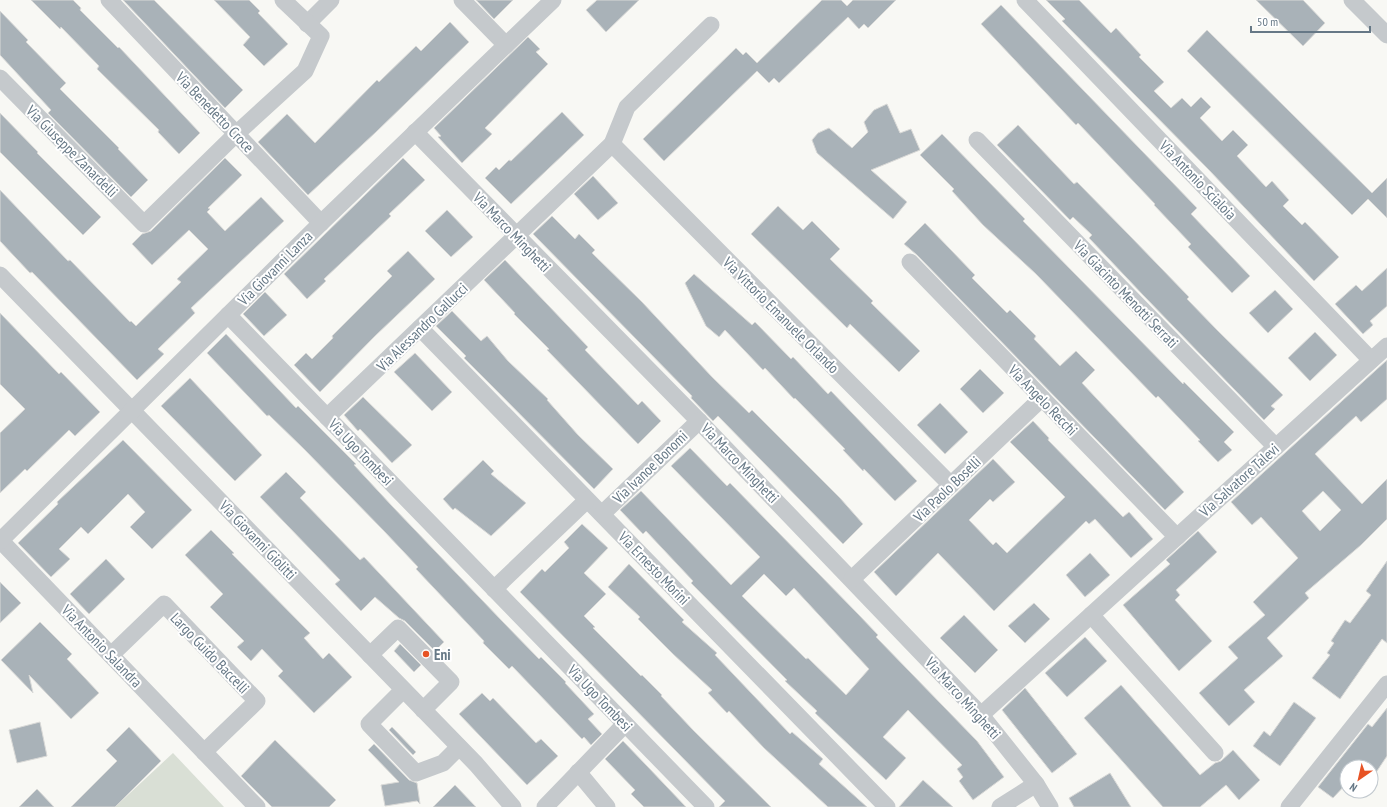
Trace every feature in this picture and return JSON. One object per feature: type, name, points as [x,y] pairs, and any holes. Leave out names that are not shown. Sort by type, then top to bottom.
[{"type":"street","name":"Via Benedetto Croce","points":[[109,0],[321,223]]},
{"type":"street","points":[[236,134],[305,71],[321,36],[283,0]]},
{"type":"street","points":[[307,24],[331,0]]},
{"type":"street","points":[[462,0],[506,45]]},
{"type":"street","name":"Via Giovanni Lanza","points":[[0,540],[321,223],[553,0]]},
{"type":"street","name":"Via Antonio Scialoia","points":[[1025,0],[1371,360]]},
{"type":"street","points":[[1352,0],[1387,35]]},
{"type":"street","points":[[612,144],[627,107],[711,25]]},
{"type":"street","name":"Via Giuseppe Zanardelli","points":[[0,78],[144,224],[236,134]]},
{"type":"street","name":"Via Marco Minghetti","points":[[415,132],[516,237],[699,421],[982,715],[1036,784],[1050,807]]},
{"type":"street","name":"Via Giacinto Menotti Serrati","points":[[976,140],[1276,447]]},
{"type":"street","name":"Via Alessandro Gallucci","points":[[327,417],[612,144]]},
{"type":"street","name":"Via Vittorio Emanuele Orlando","points":[[612,144],[951,485]]},
{"type":"street","name":"Via Angelo Recchi","points":[[910,262],[1177,537]]},
{"type":"street","name":"Via Giovanni Giolitti","points":[[0,275],[459,747],[513,807]]},
{"type":"street","name":"Via Ugo Tombesi","points":[[228,314],[706,807]]},
{"type":"street","name":"Via Ernesto Morini","points":[[420,328],[887,807]]},
{"type":"street","name":"Via Salvatore Talevi","points":[[982,715],[1387,346]]},
{"type":"street","name":"Via Paolo Boselli","points":[[852,579],[1042,398]]},
{"type":"street","name":"Via Ivanoe Bonomi","points":[[602,514],[699,421]]},
{"type":"street","points":[[494,589],[587,500]]},
{"type":"street","name":"Via Antonio Salandra","points":[[0,540],[257,807]]},
{"type":"street","name":"Largo Guido Baccelli","points":[[111,655],[164,604],[257,701],[204,752]]},
{"type":"street","points":[[1091,615],[1215,753]]},
{"type":"street","points":[[370,655],[398,628],[451,682],[423,710]]},
{"type":"street","points":[[1289,807],[1387,684]]},
{"type":"street","points":[[403,690],[368,724],[416,773],[443,763],[459,747]]},
{"type":"street","points":[[545,807],[625,724]]},
{"type":"street","points":[[578,772],[607,807]]},
{"type":"street","points":[[1000,807],[1036,784]]},
{"type":"shaded area","points":[[173,753],[224,807],[115,807]]},
{"type":"building","points":[[31,0],[73,0],[81,8],[80,10],[118,48],[119,47],[200,133],[179,154],[158,132],[159,130],[97,69],[99,66],[61,27],[60,29]]},
{"type":"building","points":[[123,0],[154,0],[243,90],[225,108]]},
{"type":"building","points":[[214,0],[249,0],[260,11],[258,13],[288,44],[264,66],[243,45],[250,37]]},
{"type":"building","points":[[476,0],[513,0],[494,19]]},
{"type":"building","points":[[597,0],[639,0],[606,32],[586,10]]},
{"type":"building","points":[[822,0],[841,0],[847,6],[853,0],[896,0],[868,28],[864,24],[859,29],[848,17],[779,83],[774,78],[769,83],[757,71],[664,161],[643,139],[736,48],[743,55],[746,52],[757,63]]},
{"type":"building","points":[[1046,0],[1079,0],[1111,33],[1116,28],[1141,55],[1139,57],[1164,82],[1154,91],[1171,108],[1182,98],[1191,107],[1201,97],[1211,107],[1200,118],[1222,141],[1233,130],[1248,145],[1237,156],[1266,187],[1272,181],[1289,200],[1283,206],[1302,225],[1305,222],[1339,257],[1314,281],[1209,170],[1062,21],[1065,19]]},
{"type":"building","points":[[1256,0],[1303,0],[1325,23],[1303,46]]},
{"type":"building","points":[[1001,5],[1197,208],[1191,214],[1250,276],[1232,293],[1188,247],[1191,244],[1154,205],[1155,204],[1078,123],[1076,125],[981,24]]},
{"type":"building","points":[[0,11],[28,40],[26,42],[66,83],[60,89],[119,148],[118,149],[148,180],[131,197],[48,113],[51,110],[0,55]]},
{"type":"building","points":[[450,22],[469,42],[308,195],[258,142],[287,114],[315,143],[377,80],[379,82],[416,46],[421,51]]},
{"type":"building","points":[[1207,30],[1372,193],[1387,178],[1387,218],[1368,199],[1352,215],[1187,51]]},
{"type":"building","points":[[528,37],[540,49],[536,52],[548,64],[485,128],[492,134],[462,163],[438,137],[441,136],[434,128]]},
{"type":"building","points":[[887,104],[900,133],[911,129],[920,150],[871,170],[907,202],[893,219],[817,153],[812,140],[818,133],[829,128],[852,148],[868,132],[864,122],[874,110]]},
{"type":"building","points":[[562,112],[584,135],[511,204],[485,178],[496,167],[499,170],[509,160],[511,161]]},
{"type":"building","points":[[0,113],[38,152],[37,153],[101,217],[83,235],[0,152]]},
{"type":"building","points":[[1018,125],[1074,184],[1077,182],[1130,236],[1189,297],[1187,299],[1283,395],[1271,406],[1275,409],[1264,420],[1089,238],[1092,235],[1073,217],[1070,220],[997,145]]},
{"type":"building","points":[[942,134],[1025,219],[1023,221],[1183,384],[1184,382],[1234,432],[1224,442],[1232,450],[1218,462],[1198,441],[1200,440],[1158,396],[1156,398],[1036,274],[983,225],[952,191],[954,189],[920,155]]},
{"type":"building","points":[[225,158],[242,175],[208,208],[210,209],[207,212],[225,231],[261,197],[284,221],[191,308],[195,313],[158,349],[164,354],[137,380],[0,241],[0,190],[68,261],[70,260],[130,322],[131,321],[136,326],[181,282],[177,279],[208,249],[189,230],[152,265],[132,244],[142,234],[151,231]]},
{"type":"building","points":[[403,158],[425,180],[389,214],[391,216],[324,279],[326,281],[307,299],[284,274]]},
{"type":"building","points":[[593,176],[618,203],[598,220],[574,194]]},
{"type":"building","points":[[778,206],[803,230],[812,221],[840,249],[830,259],[873,301],[871,303],[920,351],[899,372],[850,324],[847,328],[751,234]]},
{"type":"building","points":[[447,210],[473,237],[451,257],[425,231]]},
{"type":"building","points":[[552,216],[575,239],[579,234],[595,250],[592,253],[642,302],[712,377],[749,413],[752,410],[840,498],[863,524],[843,544],[718,416],[713,421],[691,398],[692,396],[533,234]]},
{"type":"building","points":[[925,223],[975,275],[972,278],[1007,313],[1010,310],[1036,336],[1034,339],[1060,366],[1076,351],[1095,370],[1082,383],[1184,492],[1165,510],[917,255],[904,244]]},
{"type":"building","points":[[408,251],[435,279],[375,336],[320,392],[294,365],[306,353],[312,359],[333,338],[332,336],[392,276],[387,271]]},
{"type":"building","points":[[505,260],[588,347],[585,350],[638,405],[642,401],[661,421],[638,444],[547,350],[549,349],[514,314],[515,313],[484,280]]},
{"type":"building","points":[[1387,268],[1387,306],[1370,321],[1373,325],[1363,334],[1335,304],[1356,285],[1362,291]]},
{"type":"building","points":[[694,274],[752,325],[755,322],[791,359],[793,357],[828,394],[831,391],[917,481],[895,501],[864,469],[863,471],[843,450],[845,449],[795,398],[794,399],[765,368],[763,370],[725,330],[719,337],[706,326],[685,283]]},
{"type":"building","points":[[1275,290],[1293,309],[1268,333],[1249,313]]},
{"type":"building","points":[[265,292],[287,315],[264,336],[243,314]]},
{"type":"building","points":[[452,311],[481,341],[487,336],[508,361],[548,399],[547,400],[578,435],[613,469],[594,489],[464,358],[466,356],[436,326]]},
{"type":"building","points":[[0,313],[59,374],[61,372],[100,412],[75,436],[69,430],[27,471],[25,469],[0,493],[0,433],[25,409],[0,384]]},
{"type":"building","points":[[1315,332],[1337,355],[1310,381],[1288,358]]},
{"type":"building","points":[[226,334],[296,408],[298,406],[356,464],[354,465],[392,506],[539,659],[541,657],[566,682],[565,683],[594,714],[588,719],[602,734],[591,745],[584,737],[582,739],[512,666],[509,669],[483,643],[484,641],[416,569],[418,567],[384,531],[304,449],[269,415],[267,416],[207,353]]},
{"type":"building","points":[[415,353],[452,392],[432,411],[394,372]]},
{"type":"building","points":[[1387,360],[1387,399],[1361,422],[1356,416],[1315,454],[1362,504],[1387,479],[1387,519],[1361,545],[1305,593],[1309,598],[1267,638],[1283,656],[1244,690],[1255,702],[1229,726],[1199,693],[1238,658],[1228,647],[1265,615],[1253,602],[1298,558],[1261,517],[1252,525],[1231,502]],"holes":[[[1323,491],[1341,510],[1320,531],[1302,511]]]},
{"type":"building","points":[[980,369],[1004,393],[983,413],[960,389]]},
{"type":"building","points":[[190,378],[262,455],[235,481],[161,406]]},
{"type":"building","points":[[363,397],[412,445],[392,463],[360,429],[358,431],[344,415]]},
{"type":"building","points":[[940,403],[968,432],[945,454],[917,425]]},
{"type":"building","points":[[1033,421],[1049,438],[1048,440],[1123,517],[1129,512],[1153,539],[1131,558],[1095,519],[1089,524],[1086,521],[994,611],[938,553],[896,596],[874,572],[993,459],[1015,482],[993,502],[990,499],[969,520],[993,545],[996,542],[1007,553],[1065,497],[1010,442]]},
{"type":"building","points":[[123,440],[192,510],[152,549],[130,527],[145,512],[128,494],[88,534],[81,527],[59,549],[70,559],[51,577],[18,543],[58,504],[57,502]]},
{"type":"building","points":[[690,448],[727,486],[730,483],[858,614],[878,635],[876,637],[977,741],[1004,777],[973,800],[959,781],[963,777],[957,769],[962,765],[908,710],[883,737],[906,758],[886,780],[815,713],[817,711],[785,681],[787,680],[691,583],[693,581],[646,531],[643,534],[620,510],[641,491],[731,585],[760,557],[671,466]],"holes":[[[764,574],[786,596],[794,588],[869,669],[846,695],[808,658],[806,659],[742,596]]]},
{"type":"building","points":[[483,460],[494,471],[491,474],[526,503],[491,536],[455,508],[453,510],[443,499]]},
{"type":"building","points":[[286,472],[306,492],[300,498],[360,560],[364,557],[444,642],[435,651],[405,621],[399,618],[375,597],[361,611],[335,584],[340,580],[260,497]]},
{"type":"building","points":[[582,524],[608,548],[584,573],[606,594],[584,616],[595,627],[593,628],[662,695],[661,696],[693,730],[771,807],[719,807],[725,801],[520,592],[542,569],[545,572],[569,548],[564,542]]},
{"type":"building","points":[[211,530],[234,553],[232,554],[310,633],[304,638],[323,659],[329,653],[352,677],[314,713],[278,676],[283,671],[262,649],[251,661],[237,647],[244,641],[210,607],[223,594],[185,555]]},
{"type":"building","points":[[1198,531],[1217,552],[1176,590],[1180,595],[1175,600],[1212,641],[1179,671],[1123,605],[1170,564],[1166,560]]},
{"type":"building","points":[[1090,553],[1110,575],[1085,597],[1066,575]]},
{"type":"building","points":[[106,559],[125,579],[89,614],[70,594]]},
{"type":"building","points":[[1387,561],[1387,643],[1382,639],[1340,699],[1312,678],[1330,655],[1327,653],[1334,643],[1331,641],[1345,620],[1350,623],[1371,595],[1366,591]]},
{"type":"building","points":[[629,564],[684,620],[682,622],[717,653],[715,655],[790,734],[792,732],[823,759],[819,764],[867,807],[828,807],[764,748],[729,711],[727,713],[708,693],[712,690],[673,654],[638,619],[640,617],[608,587]]},
{"type":"building","points":[[0,582],[21,603],[0,623]]},
{"type":"building","points":[[1034,603],[1050,619],[1025,643],[1008,626]]},
{"type":"building","points":[[964,615],[998,650],[975,673],[940,638]]},
{"type":"building","points":[[40,622],[72,654],[67,659],[99,693],[71,719],[29,675],[33,693],[1,660]]},
{"type":"building","points":[[1085,637],[1107,661],[1067,697],[1045,673]]},
{"type":"building","points":[[400,644],[421,665],[414,672],[394,651]]},
{"type":"building","points":[[1121,685],[1200,775],[1215,763],[1221,761],[1233,750],[1260,780],[1239,800],[1226,785],[1200,807],[1163,807],[1084,718]]},
{"type":"building","points":[[1025,688],[1077,754],[1052,773],[1002,710]]},
{"type":"building","points":[[482,693],[490,701],[493,698],[536,743],[541,739],[558,756],[527,785],[459,714]]},
{"type":"building","points":[[1294,702],[1316,718],[1280,766],[1253,746],[1264,731],[1270,736]]},
{"type":"building","points":[[1387,708],[1387,756],[1379,768],[1379,759],[1340,759],[1368,724],[1372,727]]},
{"type":"building","points":[[40,722],[47,756],[17,763],[9,730]]},
{"type":"building","points":[[129,727],[161,761],[115,807],[71,807],[117,761],[106,750]]},
{"type":"building","points":[[392,727],[416,752],[413,755],[389,730]]},
{"type":"building","points":[[275,740],[336,800],[329,807],[272,807],[241,776]]},
{"type":"building","points":[[623,741],[686,807],[644,807],[631,794],[635,790],[605,759]]},
{"type":"building","points":[[374,744],[409,780],[417,783],[420,804],[417,801],[385,806],[381,785],[399,782],[368,750]]},
{"type":"building","points":[[1339,761],[1339,792],[1333,798],[1318,787]]},
{"type":"building","points":[[1110,773],[1131,807],[1074,807],[1069,798]]},
{"type":"building","points":[[923,780],[953,807],[899,807]]},
{"type":"building","points":[[455,785],[476,807],[433,807]]},
{"type":"building","points":[[37,789],[54,807],[19,807]]},
{"type":"place","name":"Eni","points":[[426,654]]}]
